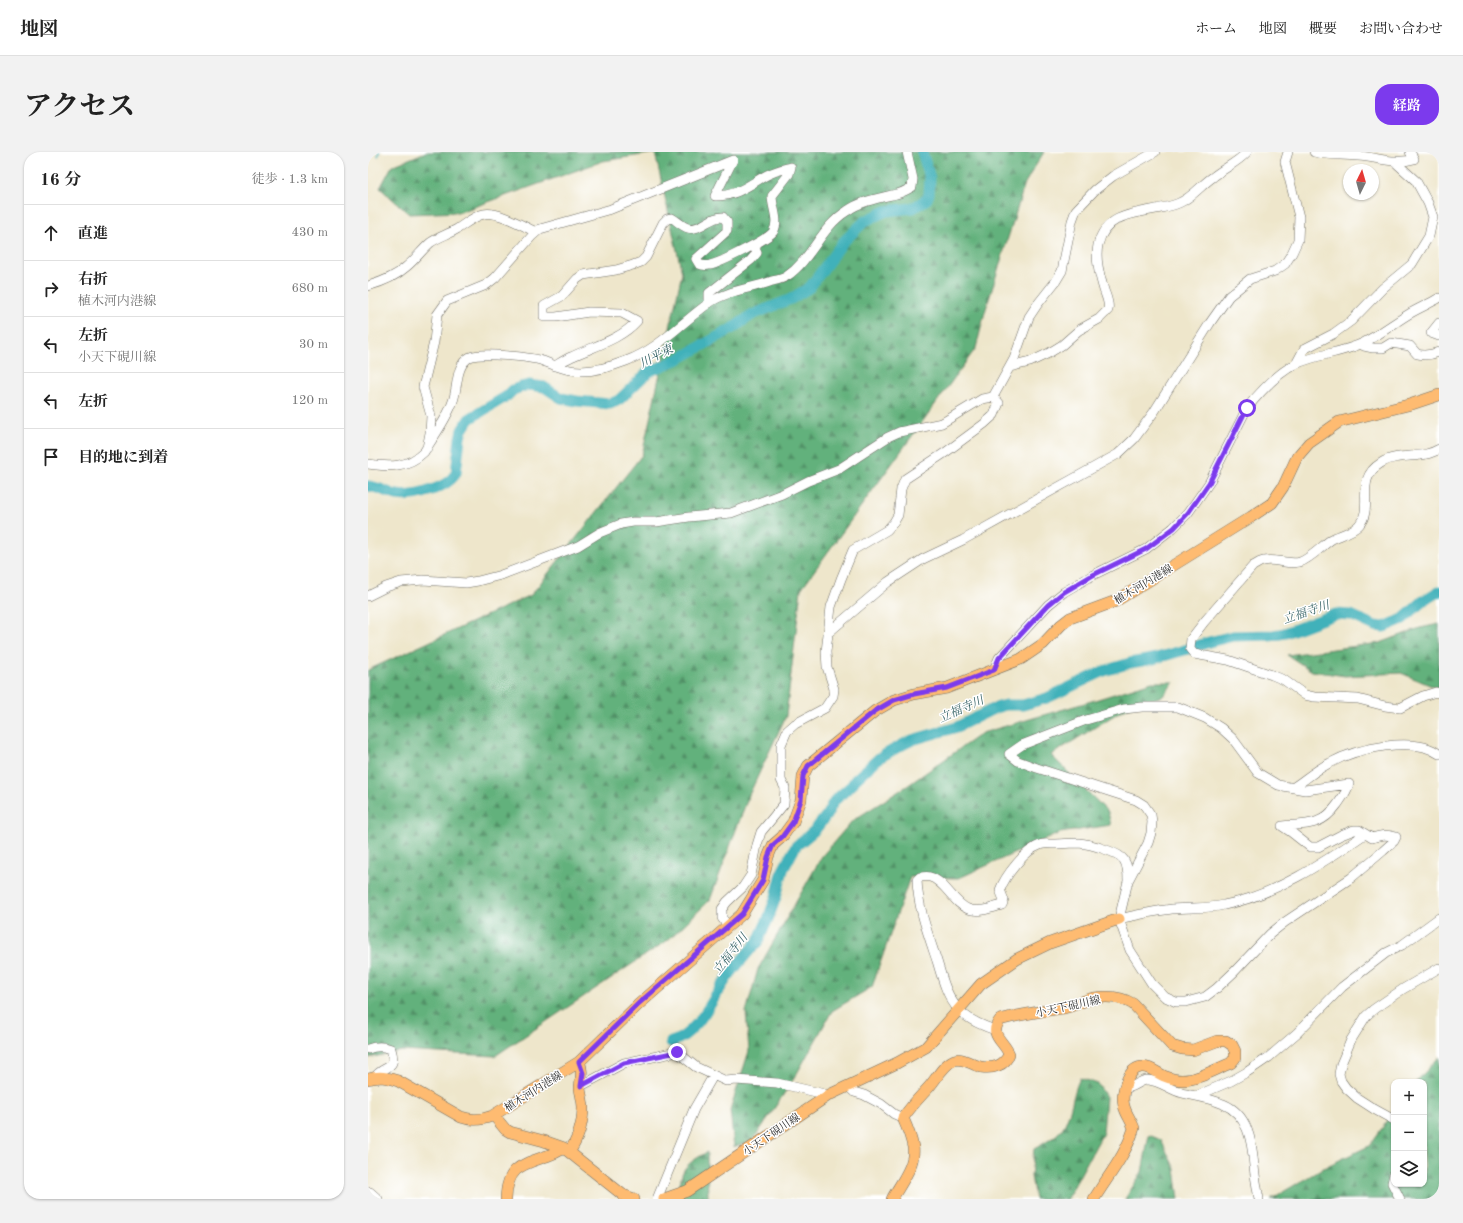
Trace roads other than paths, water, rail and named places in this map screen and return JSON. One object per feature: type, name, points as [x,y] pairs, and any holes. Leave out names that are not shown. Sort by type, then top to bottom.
[{"type":"main road","name":"植木河内港線","points":[[372,1078],[387,1077],[398,1081],[462,1117],[480,1120],[492,1116],[579,1062],[638,1004],[742,914],[763,880],[768,857],[773,845],[782,837],[793,822],[801,800],[803,776],[808,766],[875,711],[894,700],[914,694],[947,688],[1021,659],[1043,644],[1061,625],[1070,618],[1116,601],[1272,503],[1283,487],[1297,457],[1309,443],[1339,422],[1412,404],[1439,395]]},
{"type":"main road","name":"小天下硯川線","points":[[664,1199],[687,1191],[829,1095],[897,1063],[926,1047],[981,984],[1017,959],[1050,942],[1119,920]]},
{"type":"main road","name":"小天下硯川線","points":[[995,1030],[1000,1020],[1007,1018],[1066,1007],[1095,998],[1118,998],[1133,1004],[1172,1046],[1182,1050],[1193,1050],[1217,1041],[1226,1041],[1232,1045],[1235,1051],[1235,1058],[1231,1063],[1192,1079],[1180,1080],[1141,1067],[1133,1072],[1128,1078],[1123,1104],[1134,1128],[1131,1138],[1115,1169],[1094,1199]]},
{"type":"main road","points":[[892,1199],[909,1169],[913,1156],[913,1148],[903,1118],[911,1105],[928,1088],[948,1064],[955,1060],[962,1059],[980,1067],[990,1068],[1000,1066],[1007,1060],[1009,1054],[1006,1047],[996,1036],[995,1030]]},
{"type":"main road","points":[[506,1199],[506,1190],[509,1179],[515,1170],[525,1163],[567,1150],[579,1134],[583,1119],[581,1086],[583,1073],[579,1062]]},
{"type":"main road","points":[[492,1116],[510,1132],[544,1141],[567,1150],[623,1194],[634,1199]]},
{"type":"street","points":[[368,464],[394,466],[403,465],[418,458],[427,448],[453,403],[459,371],[469,358],[486,355],[531,359],[561,369],[581,371],[602,368],[627,361],[646,351],[666,338],[709,303],[731,292],[786,277],[802,262],[829,227],[847,210],[870,200],[906,191],[912,187],[914,179],[907,152]]},
{"type":"street","points":[[368,596],[386,587],[401,582],[423,580],[466,583],[484,580],[578,546],[599,533],[621,524],[632,522],[656,522],[731,513],[782,494],[808,481],[839,469],[888,437],[899,432],[942,423],[982,400],[993,396],[1010,367],[1029,317],[1062,271],[1070,229],[1076,210],[1095,190],[1113,176],[1155,152]]},
{"type":"street","points":[[1010,367],[1030,362],[1049,353],[1062,345],[1079,330],[1099,319],[1108,310],[1108,303],[1097,260],[1098,245],[1106,229],[1117,219],[1127,215],[1178,204],[1187,199],[1214,175],[1236,162],[1247,152]]},
{"type":"street","points":[[828,633],[888,582],[917,563],[963,540],[1118,454],[1134,438],[1154,412],[1210,323],[1229,296],[1250,279],[1275,271],[1285,264],[1292,253],[1298,240],[1299,218],[1285,162],[1288,152]]},
{"type":"street","points":[[1314,152],[1329,155],[1357,156],[1394,162],[1414,159],[1410,152]]},
{"type":"street","points":[[427,448],[431,416],[423,387],[434,342],[437,315],[447,301],[486,285],[496,278],[536,232],[548,226],[611,209],[733,160],[715,196],[727,196],[769,174],[791,166],[788,174],[772,196],[776,222],[772,233],[757,243],[724,261],[703,266],[698,264],[696,259],[727,231],[727,222],[723,217],[717,216],[694,228],[687,228],[672,218],[667,219],[663,223],[646,257],[641,262],[634,266],[583,275],[577,279],[562,296],[544,306],[544,317],[589,312],[622,313],[637,321],[632,327],[613,339],[571,357],[555,366]]},
{"type":"street","points":[[1296,364],[1304,349],[1333,334],[1351,321],[1383,288],[1412,264],[1430,236],[1433,217],[1428,203],[1416,182],[1394,162]]},
{"type":"street","points":[[368,286],[396,275],[407,267],[419,253],[432,242],[448,235],[473,219],[485,214],[496,215],[536,232]]},
{"type":"street","points":[[709,303],[709,292],[751,260],[757,253],[755,249],[757,243]]},
{"type":"street","points":[[994,670],[999,658],[1048,605],[1064,592],[1093,575],[1146,549],[1174,528],[1188,513],[1209,483],[1247,408],[1279,374],[1296,364],[1363,343],[1409,314],[1439,298]]},
{"type":"street","points":[[1439,323],[1431,333],[1439,336]]},
{"type":"street","points":[[1363,343],[1364,346],[1373,348],[1382,348],[1391,343],[1401,343],[1410,346],[1417,354],[1424,356],[1439,352]]},
{"type":"street","points":[[728,926],[722,918],[722,909],[727,902],[743,888],[751,875],[761,832],[784,804],[785,788],[781,780],[781,745],[787,731],[795,724],[825,708],[833,696],[834,689],[827,667],[826,652],[831,607],[840,578],[854,550],[887,530],[894,522],[898,515],[901,489],[905,478],[973,433],[994,415],[998,403],[993,396]]},
{"type":"street","points":[[1439,449],[1428,454],[1388,459],[1379,463],[1372,470],[1366,481],[1364,488],[1364,518],[1358,526],[1332,540],[1302,562],[1293,563],[1264,560],[1253,566],[1191,639],[1190,649],[1194,654],[1228,660],[1272,675],[1284,680],[1305,694],[1314,697],[1358,699],[1384,706],[1400,708],[1424,696],[1436,692],[1439,693]]},
{"type":"street","points":[[1142,707],[1178,707],[1205,718],[1221,728],[1233,739],[1258,773],[1278,785],[1305,790],[1349,784],[1347,791],[1332,812],[1321,821],[1309,824],[1282,826],[1310,848],[1354,830],[1359,830],[1365,834],[1372,838],[1388,834],[1396,837],[1394,841],[1351,878],[1285,922],[1270,934],[1217,988],[1205,997],[1198,1000],[1176,1002],[1165,997],[1152,984],[1130,950],[1119,920],[1128,881],[1148,843],[1151,833],[1152,822],[1144,805],[1136,800],[1018,761],[1010,754],[1022,745],[1086,720],[1124,709],[1142,707]]},
{"type":"street","points":[[1294,787],[1330,763],[1358,751],[1401,745],[1422,746],[1439,754]]},
{"type":"street","points":[[1119,920],[1151,912],[1173,909],[1203,908],[1243,900],[1302,874],[1339,852],[1365,834]]},
{"type":"street","points":[[995,1030],[982,1026],[958,1009],[949,996],[927,936],[917,893],[916,880],[920,877],[930,877],[937,881],[968,909],[989,909],[1002,905],[1004,900],[1000,890],[1002,883],[1011,870],[1024,856],[1040,844],[1067,843],[1082,844],[1116,853],[1124,859],[1127,866],[1128,881]]},
{"type":"street","points":[[1196,1096],[1231,1081],[1268,1057],[1297,1033],[1342,987],[1386,953],[1402,945],[1439,918]]},
{"type":"street","points":[[1391,1118],[1362,1102],[1346,1088],[1341,1081],[1339,1074],[1341,1064],[1351,1040],[1366,1016],[1403,989],[1439,968]]},
{"type":"street","points":[[368,1048],[385,1047],[391,1049],[393,1056],[390,1067],[372,1078]]},
{"type":"street","points":[[581,1086],[624,1063],[674,1052],[680,1053],[696,1067],[726,1081],[736,1080],[777,1083],[829,1095]]},
{"type":"street","points":[[657,1199],[694,1109],[713,1076]]},
{"type":"street","points":[[1125,1088],[1132,1088],[1145,1080],[1153,1081],[1175,1092],[1224,1104],[1236,1112],[1244,1121],[1249,1131],[1259,1199]]},
{"type":"street","points":[[848,1086],[854,1092],[864,1094],[894,1114],[903,1118]]},
{"type":"street","points":[[1394,1187],[1400,1199]]},
{"type":"street","points":[[368,1193],[370,1192],[378,1199]]},
{"type":"waterway","points":[[378,156],[379,152]]},
{"type":"waterway","name":"川平東","points":[[368,486],[404,496],[430,491],[446,483],[456,473],[460,438],[462,430],[469,419],[507,396],[513,390],[529,385],[544,387],[561,398],[610,404],[619,400],[648,372],[679,359],[733,328],[752,315],[791,299],[810,287],[843,242],[865,221],[886,211],[913,208],[927,199],[929,194],[930,178],[922,152]]},
{"type":"waterway","name":"立福寺川","points":[[671,1042],[689,1032],[704,1015],[727,978],[757,943],[776,897],[783,870],[796,846],[815,830],[826,816],[834,801],[879,758],[912,740],[957,727],[995,708],[1006,705],[1023,705],[1047,698],[1104,671],[1130,663],[1153,659],[1233,636],[1274,635],[1285,633],[1336,614],[1351,615],[1375,626],[1384,627],[1403,619],[1423,601],[1439,591]]}]
